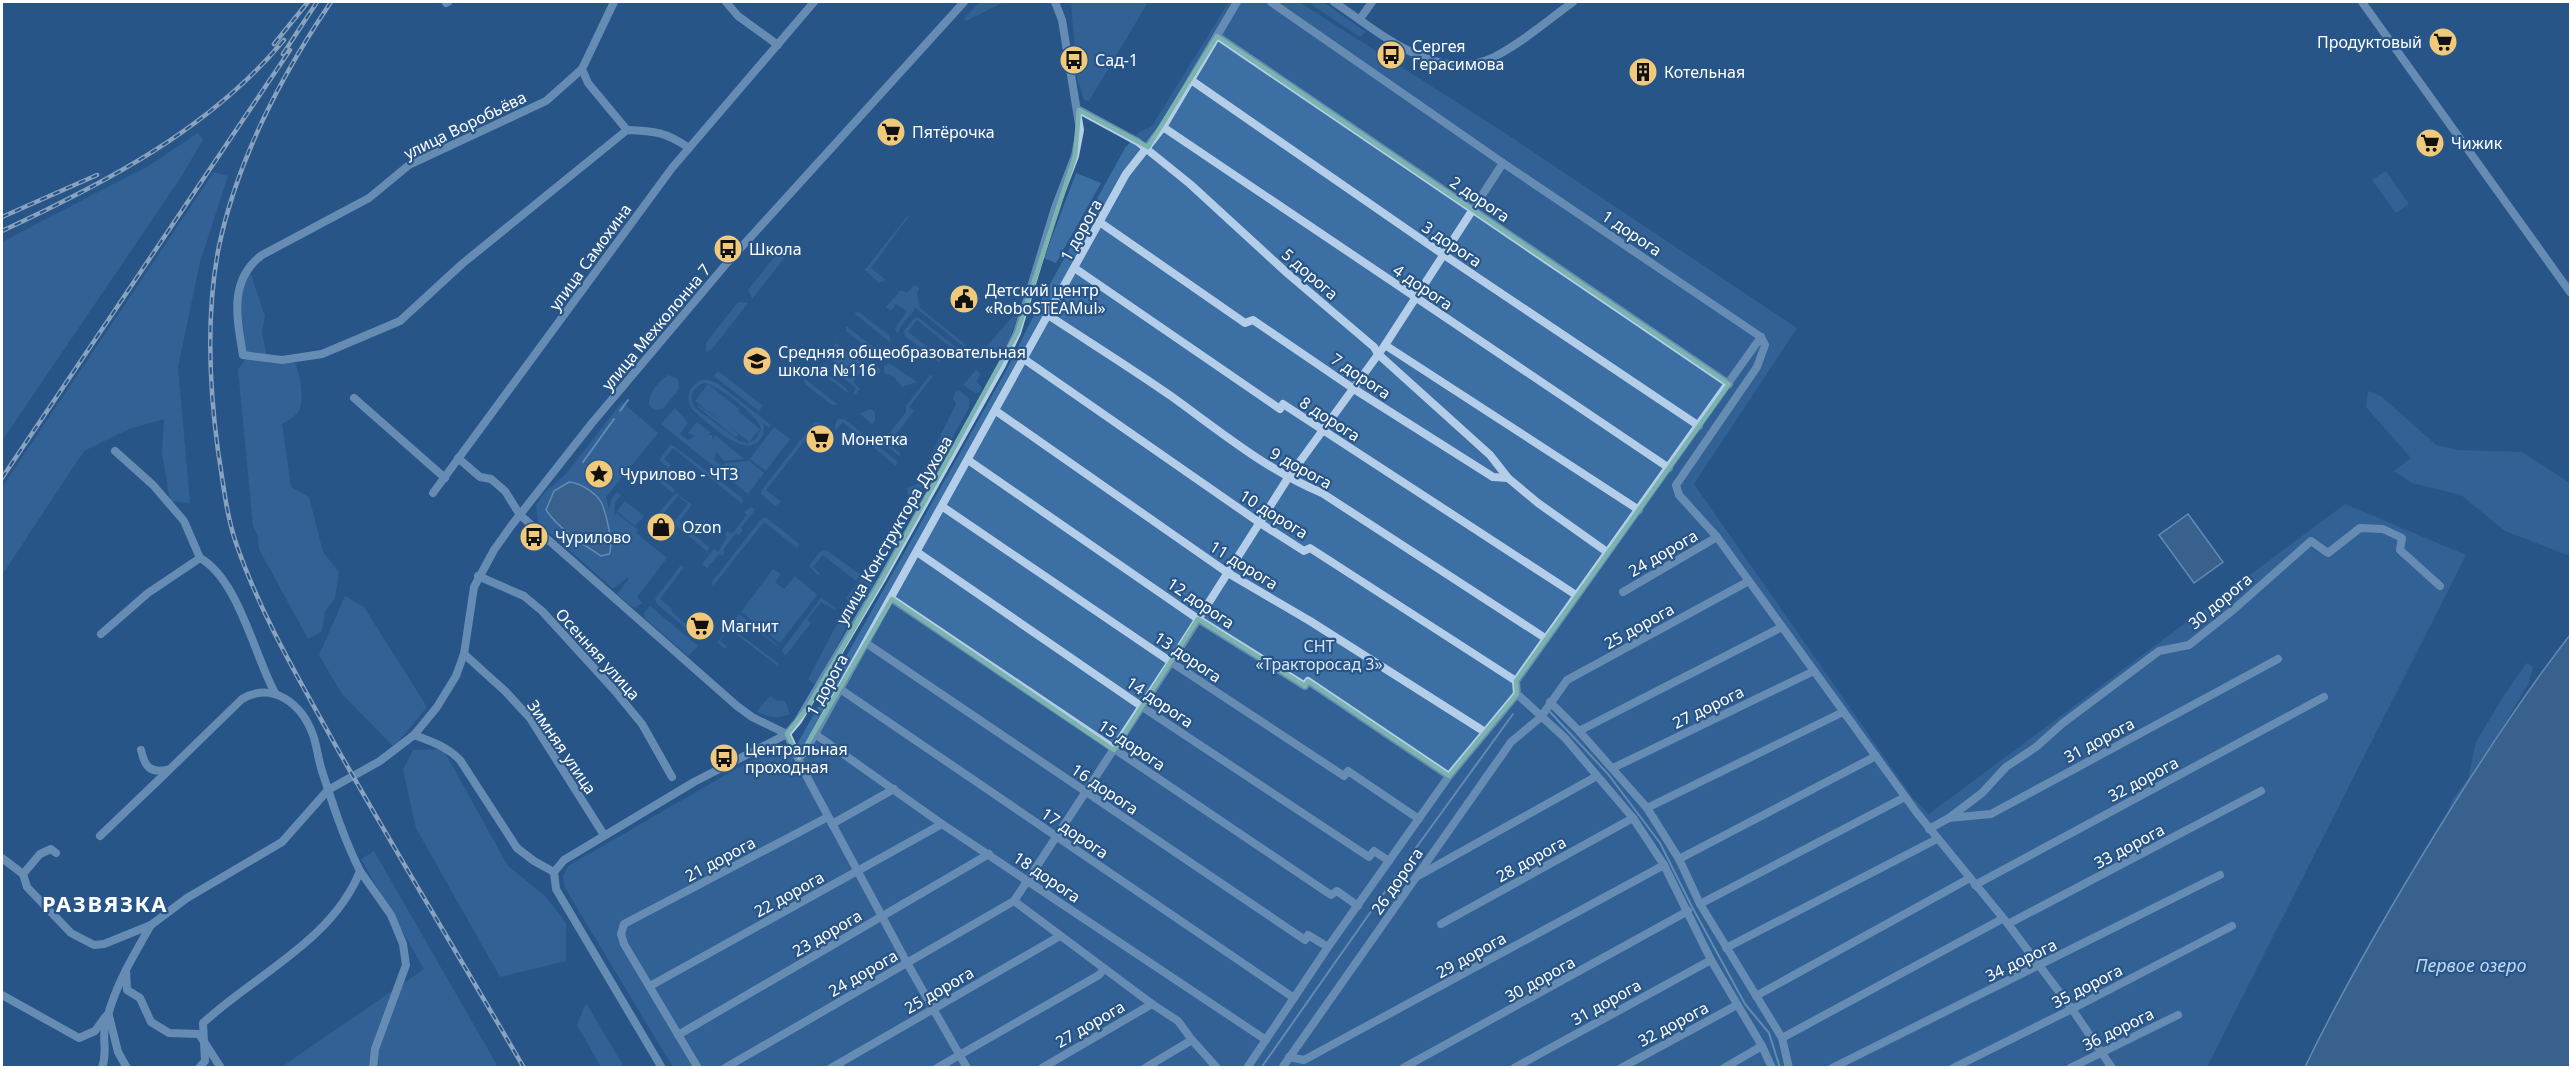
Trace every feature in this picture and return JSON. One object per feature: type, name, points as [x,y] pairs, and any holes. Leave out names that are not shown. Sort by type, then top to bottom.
[{"type":"street","name":"улица Воробьёва","points":[[614,2],[582,69],[546,101],[409,165],[369,198],[262,255],[248,266],[239,287],[237,322],[243,355],[282,360],[322,354],[400,321],[462,264],[627,130]]},
{"type":"street","points":[[726,2],[738,16],[778,45]]},
{"type":"street","name":"улица Самохина","points":[[433,493],[672,168],[814,2]]},
{"type":"street","name":"улица Мехколонна 7","points":[[328,789],[380,761],[414,735],[437,707],[456,676],[464,654],[474,587],[478,576],[520,515],[592,423],[727,263],[964,2]]},
{"type":"street","name":"улица Конструктора Духова","points":[[787,734],[808,707],[882,579],[1002,365],[1017,333],[1055,208],[1075,156],[1080,130],[1079,110],[1062,20],[1055,2]]},
{"type":"street","name":"1 дорога","points":[[799,758],[892,599],[1048,315],[1076,269],[1126,174],[1163,127],[1237,2]]},
{"type":"street","name":"1 дорога","points":[[1271,2],[1761,337]]},
{"type":"street","points":[[1334,2],[1410,52],[1428,60],[1462,65],[1478,63],[1494,57],[1573,2]]},
{"type":"street","points":[[1360,19],[1372,2]]},
{"type":"street","points":[[2362,2],[2571,292]]},
{"type":"street","name":"2 дорога","points":[[1216,36],[1729,384]]},
{"type":"street","points":[[582,69],[588,83],[627,130],[655,130],[689,148]]},
{"type":"street","name":"3 дорога","points":[[1191,80],[1444,255],[1699,426]]},
{"type":"street","name":"5 дорога","points":[[1079,110],[1138,142],[1190,184],[1287,273],[1374,347],[1378,354],[1490,455],[1508,478]]},
{"type":"street","name":"4 дорога","points":[[1163,127],[1415,299],[1669,468]]},
{"type":"street","points":[[1218,1068],[1178,1021],[1014,901],[1084,791],[1114,750],[1288,478],[1385,345],[1503,162]]},
{"type":"street","name":"7 дорога","points":[[1101,223],[1245,323],[1253,320],[1354,389],[1493,477],[1508,478],[1538,503],[1607,552]]},
{"type":"street","name":"8 дорога","points":[[1076,269],[1280,409],[1283,404],[1576,595]]},
{"type":"street","name":"9 дорога","points":[[1048,315],[1169,395],[1288,478],[1322,493],[1545,638]]},
{"type":"street","points":[[1772,1068],[1762,1046],[1711,960],[1664,865],[1633,818],[1565,738],[1517,694],[1516,681],[1761,337],[1765,345],[1757,367],[1676,485],[1679,495],[1717,537],[1905,797],[2072,1009],[2112,1068]]},
{"type":"street","points":[[1385,345],[1639,510]]},
{"type":"street","name":"10 дорога","points":[[1024,359],[1260,523],[1304,551],[1310,548],[1516,681]]},
{"type":"street","points":[[354,398],[445,478]]},
{"type":"street","name":"11 дорога","points":[[996,411],[1228,573],[1310,621],[1485,732]]},
{"type":"street","points":[[115,451],[153,485],[184,521],[200,558],[211,564],[222,575],[275,693]]},
{"type":"street","points":[[458,458],[480,477],[491,479],[505,491],[520,515],[737,706],[752,717],[787,734],[882,917],[967,1068]]},
{"type":"street","name":"12 дорога","points":[[968,460],[1198,619],[1305,686],[1308,681],[1449,776]]},
{"type":"street","name":"13 дорога","points":[[943,507],[1344,776],[1348,771],[1419,819]]},
{"type":"street","name":"30 дорога","points":[[1949,818],[1982,793],[2006,767],[2036,747],[2063,723],[2159,651],[2189,645],[2233,610],[2311,541],[2328,553],[2360,528],[2383,529],[2402,538],[2400,550],[2440,585]]},
{"type":"street","name":"24 дорога","points":[[1623,592],[1717,537]]},
{"type":"street","name":"14 дорога","points":[[917,552],[1141,706],[1370,857],[1374,851],[1389,861]]},
{"type":"street","points":[[101,634],[148,593],[200,558]]},
{"type":"street","name":"Осенняя улица","points":[[478,576],[524,596],[542,611],[642,724],[672,777]]},
{"type":"street","name":"25 дорога","points":[[1541,717],[1567,680],[1749,581]]},
{"type":"street","name":"15 дорога","points":[[892,599],[1330,895],[1337,891],[1358,906]]},
{"type":"street","points":[[1579,731],[1782,627]]},
{"type":"street","name":"16 дорога","points":[[866,643],[1305,940],[1308,934],[1328,947]]},
{"type":"street","name":"Зимняя улица","points":[[464,654],[505,691],[530,718],[604,835]]},
{"type":"street","name":"31 дорога","points":[[1929,829],[1949,818],[1991,814],[2278,659]]},
{"type":"street","name":"27 дорога","points":[[1613,768],[1814,671]]},
{"type":"street","name":"17 дорога","points":[[840,689],[1294,998]]},
{"type":"street","points":[[100,836],[242,699],[257,692],[275,693],[295,705],[307,722],[344,840],[360,871],[392,915],[403,944],[406,965],[375,1049],[373,1068]]},
{"type":"street","points":[[1247,1068],[1328,947],[1449,776],[1517,694]]},
{"type":"street","name":"32 дорога","points":[[1756,996],[2324,697]]},
{"type":"street","points":[[1550,702],[1613,768],[1647,808],[1679,859],[1700,904],[1782,1038],[1789,1068]]},
{"type":"street","points":[[1647,808],[1843,712]]},
{"type":"street","name":"26 дорога","points":[[1282,1068],[1511,742],[1541,717]]},
{"type":"street","points":[[662,1068],[556,890],[554,872],[564,860],[604,835],[694,782],[787,734]]},
{"type":"street","name":"18 дорога","points":[[815,734],[942,824],[1266,1040]]},
{"type":"street","points":[[414,735],[438,743],[460,760],[517,848],[554,872]]},
{"type":"street","points":[[141,750],[144,763],[151,771],[170,769]]},
{"type":"street","points":[[1679,859],[1876,756]]},
{"type":"street","points":[[1414,878],[1597,776]]},
{"type":"street","points":[[2,858],[23,874],[27,887],[71,933],[94,945],[119,939],[151,925],[187,898],[282,842],[328,789]]},
{"type":"street","name":"21 дорога","points":[[650,986],[624,944],[621,934],[624,924],[894,789]]},
{"type":"street","name":"33 дорога","points":[[1782,1038],[2261,791]]},
{"type":"street","points":[[1700,904],[1905,797]]},
{"type":"street","name":"28 дорога","points":[[1441,924],[1633,818]]},
{"type":"street","name":"22 дорога","points":[[650,986],[942,824]]},
{"type":"street","points":[[1726,948],[1937,839]]},
{"type":"street","points":[[23,874],[40,854],[51,849],[56,853]]},
{"type":"street","name":"23 дорога","points":[[678,1035],[989,854]]},
{"type":"street","name":"29 дорога","points":[[1289,1057],[1304,1060],[1664,865]]},
{"type":"street","points":[[199,1068],[205,1060],[203,1023],[333,917],[355,886],[360,871]]},
{"type":"street","name":"34 дорога","points":[[1832,1068],[2220,875]]},
{"type":"street","name":"24 дорога","points":[[725,1068],[1014,901]]},
{"type":"street","name":"30 дорога","points":[[1403,1068],[1688,911]]},
{"type":"street","points":[[102,1068],[106,1053],[104,1030],[108,1014],[126,969],[151,925]]},
{"type":"street","name":"35 дорога","points":[[1953,1068],[2232,926]]},
{"type":"street","name":"25 дорога","points":[[831,1068],[1060,936]]},
{"type":"street","name":"31 дорога","points":[[1514,1068],[1711,960]]},
{"type":"street","points":[[126,969],[127,990],[140,998],[151,1022],[169,1033],[199,1034],[221,1068]]},
{"type":"street","points":[[937,1068],[1099,975],[1104,969]]},
{"type":"street","points":[[650,986],[698,1068]]},
{"type":"street","points":[[2,995],[79,1038],[95,1031],[108,1014]]},
{"type":"street","name":"27 дорога","points":[[1042,1068],[1152,1004]]},
{"type":"street","name":"32 дорога","points":[[1621,1068],[1737,1005]]},
{"type":"street","points":[[108,1014],[118,1052],[127,1068]]},
{"type":"street","name":"36 дорога","points":[[2070,1068],[2178,1015]]},
{"type":"street","points":[[1145,1068],[1192,1040]]},
{"type":"street","points":[[1724,1068],[1762,1046]]},
{"type":"highlighted area","points":[[1217,36],[1729,384],[1516,681],[1517,694],[1449,776],[1308,681],[1305,686],[1198,619],[1114,750],[892,599],[799,758],[787,734],[808,707],[882,579],[1017,333],[1075,156],[1079,110],[1148,147]]},
{"type":"green space","points":[[980,2],[1004,2],[966,21],[964,18]]},
{"type":"green space","points":[[1071,2],[1148,2],[1089,101],[1084,100],[1077,78]]},
{"type":"green space","name":"СНТ «Тракторосад 3»","points":[[1229,2],[1299,2],[1502,131],[1797,328],[1694,484],[1913,798],[1929,814],[2345,504],[2466,555],[2207,1067],[673,1067],[565,888],[563,877],[568,866],[767,751],[781,747],[795,748],[1008,367],[1044,295],[1125,148],[1138,133],[1152,126]]},
{"type":"green space","points":[[1308,2],[1323,2],[1366,32],[1360,37]]},
{"type":"green space","points":[[198,133],[203,140],[179,180],[2,441],[2,242],[150,165]]},
{"type":"green space","points":[[2386,171],[2409,204],[2396,213],[2372,180]]},
{"type":"green space","points":[[214,172],[228,176],[200,262],[178,367],[190,503],[170,501],[162,452],[164,419],[129,429],[84,451],[2,575],[2,487]]},
{"type":"green space","points":[[1076,173],[1101,183],[1056,263],[1044,258]]},
{"type":"green space","points":[[908,215],[871,268],[886,280],[879,283],[865,270]]},
{"type":"green space","points":[[784,245],[789,247],[789,252],[752,299],[748,290]]},
{"type":"green space","points":[[250,272],[265,316],[262,332],[268,363],[295,363],[300,379],[302,397],[299,411],[282,424],[291,487],[309,497],[323,552],[339,572],[335,598],[325,611],[322,631],[308,639],[259,549],[258,536],[253,526],[238,369],[248,356],[238,336],[241,289]]},
{"type":"green space","points":[[914,285],[919,288],[917,293],[920,308],[966,345],[964,347],[916,308],[898,333],[896,332],[895,328],[907,311],[896,304],[891,311],[886,307],[901,290],[907,293]]},
{"type":"green space","points":[[738,302],[748,303],[712,349],[706,352],[706,343]]},
{"type":"green space","points":[[1021,307],[1003,356],[991,353],[985,348]]},
{"type":"green space","points":[[856,312],[890,336],[890,342],[855,314]]},
{"type":"green space","points":[[914,318],[919,318],[966,355],[965,359],[917,320],[908,332],[942,358],[939,362],[905,336],[904,331]]},
{"type":"green space","points":[[846,326],[881,353],[876,355],[846,331]]},
{"type":"green space","points":[[836,343],[861,362],[850,374],[826,356]]},
{"type":"green space","points":[[889,363],[917,382],[902,387],[894,377],[884,373],[884,366]]},
{"type":"green space","points":[[815,365],[847,389],[848,393],[813,367]]},
{"type":"green space","points":[[861,366],[871,372],[876,366],[880,369],[880,373],[870,378],[860,372],[853,382],[860,389],[855,395],[853,393],[856,388],[839,374],[841,371],[851,379]]},
{"type":"green space","points":[[976,370],[981,374],[976,381],[982,387],[980,392],[975,393],[963,385]]},
{"type":"green space","points":[[718,371],[763,406],[759,411],[714,376]]},
{"type":"green space","points":[[669,375],[678,379],[679,389],[663,409],[654,410],[649,405],[650,396],[658,384]]},
{"type":"green space","points":[[930,375],[933,376],[909,407],[914,411],[889,443],[901,454],[899,456],[886,445],[885,439],[906,412],[906,406]]},
{"type":"green space","points":[[804,378],[838,405],[832,405],[805,384]]},
{"type":"green space","points":[[701,380],[717,383],[771,425],[769,428],[764,424],[758,442],[742,445],[733,441],[693,410],[689,402],[689,394],[693,386]],"holes":[[[704,383],[737,402],[759,423],[761,429],[756,439],[748,443],[739,441],[695,408],[692,393]]]},
{"type":"green space","points":[[708,384],[760,429],[749,442],[727,424],[738,434],[736,438],[697,406],[722,422],[695,401]]},
{"type":"green space","points":[[959,390],[969,398],[969,408],[918,499],[915,500],[908,495],[907,488],[917,484],[956,404],[953,399],[955,392]]},
{"type":"green space","points":[[2368,391],[2381,396],[2436,445],[2458,450],[2522,452],[2570,483],[2570,556],[2505,531],[2461,495],[2412,483],[2394,471],[2411,458],[2366,407]]},
{"type":"green space","points":[[622,402],[658,433],[606,497],[609,509],[612,498],[617,492],[621,495],[615,502],[614,516],[617,513],[638,530],[636,533],[667,558],[637,597],[642,603],[634,608],[617,594],[629,579],[628,577],[613,589],[538,522],[536,505],[546,491],[566,474]]},
{"type":"green space","points":[[675,408],[688,423],[680,434],[688,440],[695,436],[688,433],[697,422],[711,433],[706,435],[712,435],[713,441],[715,435],[744,459],[724,461],[716,452],[714,460],[722,466],[725,463],[749,461],[764,473],[748,494],[661,424]]},
{"type":"green space","points":[[870,409],[875,412],[875,421],[872,424],[860,414]]},
{"type":"green space","points":[[838,419],[844,419],[897,461],[896,466],[843,422],[835,431]]},
{"type":"green space","points":[[817,422],[824,425],[827,434],[816,426],[766,490],[781,502],[775,506],[761,494],[761,491],[813,424]]},
{"type":"green space","points":[[774,427],[790,439],[766,471],[750,459]]},
{"type":"green space","points":[[670,445],[742,498],[743,502],[741,503],[673,448],[664,459],[671,465],[668,468],[660,459]]},
{"type":"green space","points":[[651,468],[660,472],[657,475],[675,490],[673,493],[647,472]]},
{"type":"green space","points":[[676,493],[692,505],[679,522],[709,547],[708,552],[673,523],[688,504],[678,496],[663,514],[660,511]]},
{"type":"green space","points":[[625,501],[644,516],[635,526],[617,511]]},
{"type":"green space","points":[[751,507],[755,510],[741,528],[743,530],[739,535],[736,533],[723,550],[725,553],[722,556],[719,554],[707,568],[702,564],[714,549],[718,552],[727,537],[725,535],[727,531],[732,534],[747,515],[744,512]]},
{"type":"green space","points":[[762,518],[767,518],[799,544],[797,548],[764,522],[713,586],[712,582]]},
{"type":"green space","points":[[826,550],[861,575],[856,581],[823,555],[813,567],[820,573],[818,575],[809,566],[820,552]]},
{"type":"green space","points":[[681,565],[684,567],[660,599],[690,628],[688,630],[657,604],[655,599]]},
{"type":"green space","points":[[773,569],[781,574],[775,582],[784,589],[795,576],[817,595],[780,643],[741,612]]},
{"type":"green space","points":[[863,576],[875,581],[859,608],[847,606],[850,601],[846,598]]},
{"type":"green space","points":[[345,596],[364,607],[427,707],[394,747],[342,694],[319,655]]},
{"type":"green space","points":[[821,598],[836,610],[821,602],[807,620],[811,623],[785,656],[782,650]]},
{"type":"green space","points":[[650,606],[698,646],[688,656],[644,617],[644,613]]},
{"type":"green space","points":[[845,609],[853,615],[816,685],[808,679]]},
{"type":"green space","points":[[739,614],[778,645],[750,625],[744,626],[735,619]]},
{"type":"green space","points":[[730,627],[778,663],[779,667],[729,629],[720,641],[727,646],[725,649],[717,642]]},
{"type":"green space","points":[[2527,663],[2533,667],[2528,684],[2444,826],[2452,800],[2468,779],[2476,742],[2506,692]]},
{"type":"green space","points":[[770,696],[778,701],[785,701],[790,714],[773,717],[757,711]]},
{"type":"green space","points":[[443,749],[508,866],[546,897],[566,923],[566,961],[500,977],[416,828],[403,770],[413,750]]},
{"type":"green space","points":[[374,851],[498,1067],[280,1068],[424,969],[361,859]]},
{"type":"green space","points":[[586,1003],[624,1067],[601,1067],[577,1025]]},
{"type":"water","name":"Чурилово","points":[[569,482],[587,489],[601,502],[610,537],[609,554],[601,556],[578,541],[546,510],[554,491]]},
{"type":"water","points":[[2188,514],[2223,562],[2194,583],[2159,535]]},
{"type":"water","name":"Первое озеро","points":[[2570,635],[2570,1067],[2305,1067],[2366,950],[2434,836],[2499,733]]},
{"type":"waterway","points":[[620,411],[628,400]]},
{"type":"waterway","points":[[583,462],[614,419]]},
{"type":"waterway","points":[[1550,712],[1608,774],[1660,843],[1745,1004],[1769,1033],[1780,1068]]},
{"type":"waterway","points":[[1405,863],[1513,714]]},
{"type":"waterway","points":[[1261,1068],[1398,873]]},
{"type":"railway","points":[[274,44],[308,2]]},
{"type":"railway","points":[[283,54],[317,2]]},
{"type":"railway","points":[[331,2],[295,59],[263,118],[237,181],[219,246],[212,296],[210,348],[215,426],[227,509],[246,570],[295,673],[383,829],[524,1068]]},
{"type":"railway","points":[[2,231],[79,193],[154,151],[223,101],[255,72],[284,40]]},
{"type":"railway","points":[[2,478],[290,50]]},
{"type":"railway","points":[[2,217],[97,175]]},
{"type":"place","name":"Продуктовый","points":[[2443,42]]},
{"type":"place","name":"Сергея Герасимова","points":[[1391,55]]},
{"type":"place","name":"Сад-1","points":[[1074,60]]},
{"type":"place","name":"Котельная","points":[[1643,72]]},
{"type":"place","name":"Пятёрочка","points":[[891,132]]},
{"type":"place","name":"Чижик","points":[[2430,143]]},
{"type":"place","name":"Школа","points":[[728,249]]},
{"type":"place","name":"Детский центр «RoboSTEAMul»","points":[[964,299]]},
{"type":"place","name":"Средняя общеобразовательная школа №116","points":[[757,361]]},
{"type":"place","name":"Монетка","points":[[820,439]]},
{"type":"place","name":"Чурилово - ЧТЗ","points":[[599,474]]},
{"type":"place","name":"Ozon","points":[[661,527]]},
{"type":"place","name":"Чурилово","points":[[534,537]]},
{"type":"place","name":"Магнит","points":[[700,626]]},
{"type":"place","name":"Центральная проходная","points":[[724,758]]},
{"type":"district","name":"РАЗВЯЗКА","points":[[105,904]]}]
